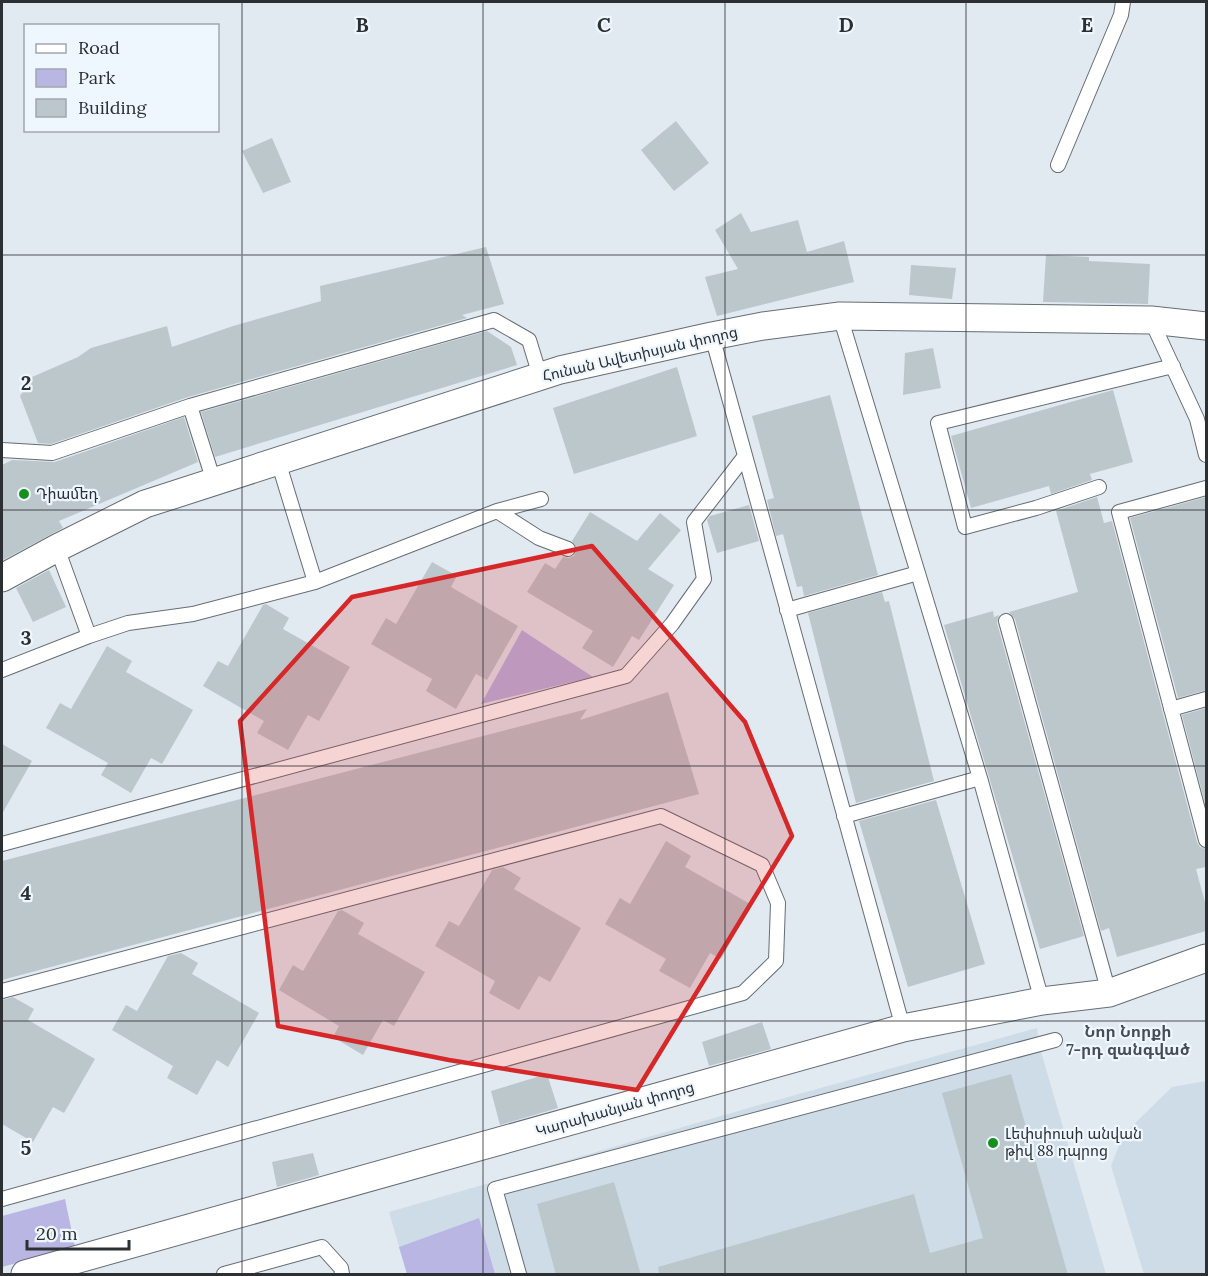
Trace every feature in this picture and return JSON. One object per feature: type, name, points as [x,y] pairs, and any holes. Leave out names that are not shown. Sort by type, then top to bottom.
[{"type":"street","name":"Հունան Ավետիսյան փողոց","points":[[2,578],[145,504],[560,370],[712,336],[763,326],[840,316],[1151,320],[1206,326]]},
{"type":"street","name":"Կարախանյան փողոց","points":[[25,1275],[903,1028],[1042,1001],[1109,993],[1206,958]]},
{"type":"lane","points":[[1058,165],[1121,15],[1123,2]]},
{"type":"lane","points":[[840,316],[980,778],[1042,1001]]},
{"type":"lane","points":[[2,450],[52,453],[190,406],[494,320],[529,340],[540,376]]},
{"type":"lane","points":[[1151,320],[1197,419],[1206,455]]},
{"type":"lane","points":[[712,336],[903,1028]]},
{"type":"lane","points":[[1098,487],[1036,508],[965,527],[938,423],[1173,366]]},
{"type":"lane","points":[[190,406],[214,482]]},
{"type":"lane","points":[[2,844],[626,676],[672,624],[705,579],[694,522],[745,456]]},
{"type":"lane","points":[[278,461],[315,582]]},
{"type":"lane","points":[[1206,488],[1119,512],[1206,840]]},
{"type":"lane","points":[[2,670],[128,623],[193,614],[315,582],[497,511],[541,499]]},
{"type":"lane","points":[[497,511],[539,538],[568,549]]},
{"type":"lane","points":[[57,548],[89,636]]},
{"type":"lane","points":[[787,610],[918,573]]},
{"type":"lane","points":[[1006,621],[1109,993]]},
{"type":"lane","points":[[1171,709],[1206,699]]},
{"type":"lane","points":[[844,816],[980,778]]},
{"type":"lane","points":[[2,991],[661,816],[762,866],[778,903],[776,961],[743,993],[2,1199]]},
{"type":"lane","points":[[519,1275],[495,1189],[1055,1040]]},
{"type":"lane","points":[[224,1275],[322,1247],[341,1268],[342,1275]]},
{"type":"highlighted area","points":[[592,546],[745,722],[792,836],[637,1090],[449,1060],[278,1026],[240,721],[352,597]]},
{"type":"shaded area","points":[[1037,1028],[1039,1045],[1106,1274],[407,1274],[389,1212],[759,1105]]},
{"type":"shaded area","points":[[1206,1081],[1206,1274],[1144,1274],[1111,1166],[1123,1135],[1172,1087]]},
{"type":"green space","points":[[522,630],[593,677],[481,704]]},
{"type":"green space","points":[[65,1199],[75,1247],[2,1267],[2,1216]]},
{"type":"green space","points":[[479,1218],[495,1274],[407,1274],[399,1247]]},
{"type":"building","points":[[676,121],[709,163],[674,191],[641,150]]},
{"type":"building","points":[[272,138],[291,182],[263,193],[242,151]]},
{"type":"building","points":[[741,213],[751,232],[798,220],[807,252],[844,241],[854,282],[717,316],[705,277],[738,269],[715,230]]},
{"type":"building","points":[[486,247],[504,304],[462,315],[467,318],[188,397],[51,444],[38,443],[20,396],[32,377],[78,357],[91,348],[167,326],[172,347],[233,326],[321,301],[320,286]]},
{"type":"building","points":[[1046,255],[1089,257],[1089,261],[1150,264],[1148,304],[1043,302]]},
{"type":"building","points":[[911,265],[956,268],[952,299],[909,295]]},
{"type":"building","points":[[487,331],[511,347],[517,365],[215,457],[201,412]]},
{"type":"building","points":[[933,348],[941,388],[903,395],[905,353]]},
{"type":"building","points":[[677,367],[697,436],[574,474],[553,408]]},
{"type":"building","points":[[1113,390],[1133,462],[1090,474],[1092,480],[1051,494],[1049,486],[971,508],[951,436]]},
{"type":"building","points":[[830,395],[878,575],[804,596],[802,586],[797,587],[783,534],[776,536],[767,500],[774,498],[752,416]]},
{"type":"building","points":[[184,417],[198,462],[59,521],[63,528],[3,560],[2,465],[12,460],[55,462]]},
{"type":"building","points":[[1097,497],[1104,523],[1112,521],[1197,842],[1200,847],[1206,849],[1206,867],[1196,869],[1206,906],[1206,931],[1117,957],[1109,928],[1101,931],[1015,619],[1009,612],[1078,592],[1056,511]]},
{"type":"building","points":[[1206,497],[1206,690],[1178,698],[1130,518]]},
{"type":"building","points":[[749,505],[759,541],[717,553],[707,520],[710,516]]},
{"type":"building","points":[[590,512],[637,541],[660,513],[681,530],[648,569],[674,585],[639,640],[632,636],[613,667],[582,648],[593,631],[527,592],[545,563],[555,569],[563,557],[574,556],[577,548],[572,541]]},
{"type":"building","points":[[432,562],[457,576],[451,587],[518,626],[487,680],[476,674],[456,709],[426,691],[432,679],[371,644],[386,618],[396,624]]},
{"type":"building","points":[[49,570],[66,607],[33,622],[16,588]]},
{"type":"building","points":[[882,592],[885,602],[889,601],[934,781],[856,803],[808,613]]},
{"type":"building","points":[[266,604],[289,618],[283,629],[350,667],[319,721],[308,715],[288,750],[257,733],[264,721],[203,686],[218,661],[228,666],[263,605]]},
{"type":"building","points":[[993,611],[994,617],[999,615],[997,623],[1084,936],[1040,949],[944,625]]},
{"type":"building","points":[[107,646],[132,661],[126,672],[193,710],[162,764],[151,758],[131,793],[101,775],[108,763],[46,728],[60,703],[71,709]]},
{"type":"building","points":[[668,692],[699,794],[2,980],[2,861],[587,709],[580,720]]},
{"type":"building","points":[[1206,708],[1206,807],[1182,715]]},
{"type":"building","points":[[2,744],[32,761],[2,814]]},
{"type":"building","points":[[936,800],[985,964],[908,987],[859,821]]},
{"type":"building","points":[[666,841],[691,856],[685,867],[752,905],[721,959],[710,953],[690,988],[659,971],[666,959],[605,924],[620,898],[630,904]]},
{"type":"building","points":[[503,867],[521,878],[514,889],[581,928],[550,982],[539,976],[519,1010],[489,993],[495,981],[435,946],[449,921],[459,926],[492,870]]},
{"type":"building","points":[[342,910],[364,923],[358,934],[425,972],[394,1026],[383,1020],[363,1055],[333,1037],[339,1026],[279,990],[293,965],[303,971],[338,911]]},
{"type":"building","points":[[181,953],[198,963],[192,974],[259,1013],[228,1067],[217,1060],[197,1095],[167,1078],[173,1066],[112,1030],[126,1005],[137,1011],[168,956]]},
{"type":"building","points":[[13,997],[34,1009],[28,1020],[95,1059],[64,1113],[53,1107],[33,1142],[2,1124],[2,1000]]},
{"type":"building","points":[[762,1022],[771,1049],[709,1066],[702,1042]]},
{"type":"building","points":[[547,1074],[558,1108],[500,1125],[491,1091]]},
{"type":"building","name":"Լեփսիուսի անվան թիվ 88 դպրոց","points":[[1011,1074],[1068,1275],[659,1275],[658,1267],[914,1194],[930,1253],[983,1238],[942,1093]]},
{"type":"building","points":[[313,1153],[319,1175],[277,1187],[272,1162]]},
{"type":"building","points":[[614,1182],[641,1275],[556,1275],[537,1204]]},
{"type":"place","name":"Դիամեդ","points":[[24,494]]},
{"type":"place","name":"Լեփսիուսի անվան թիվ 88 դպրոց","points":[[993,1143]]},
{"type":"district","name":"Նոր Նորքի 7-րդ զանգված","points":[[1128,1040]]}]
